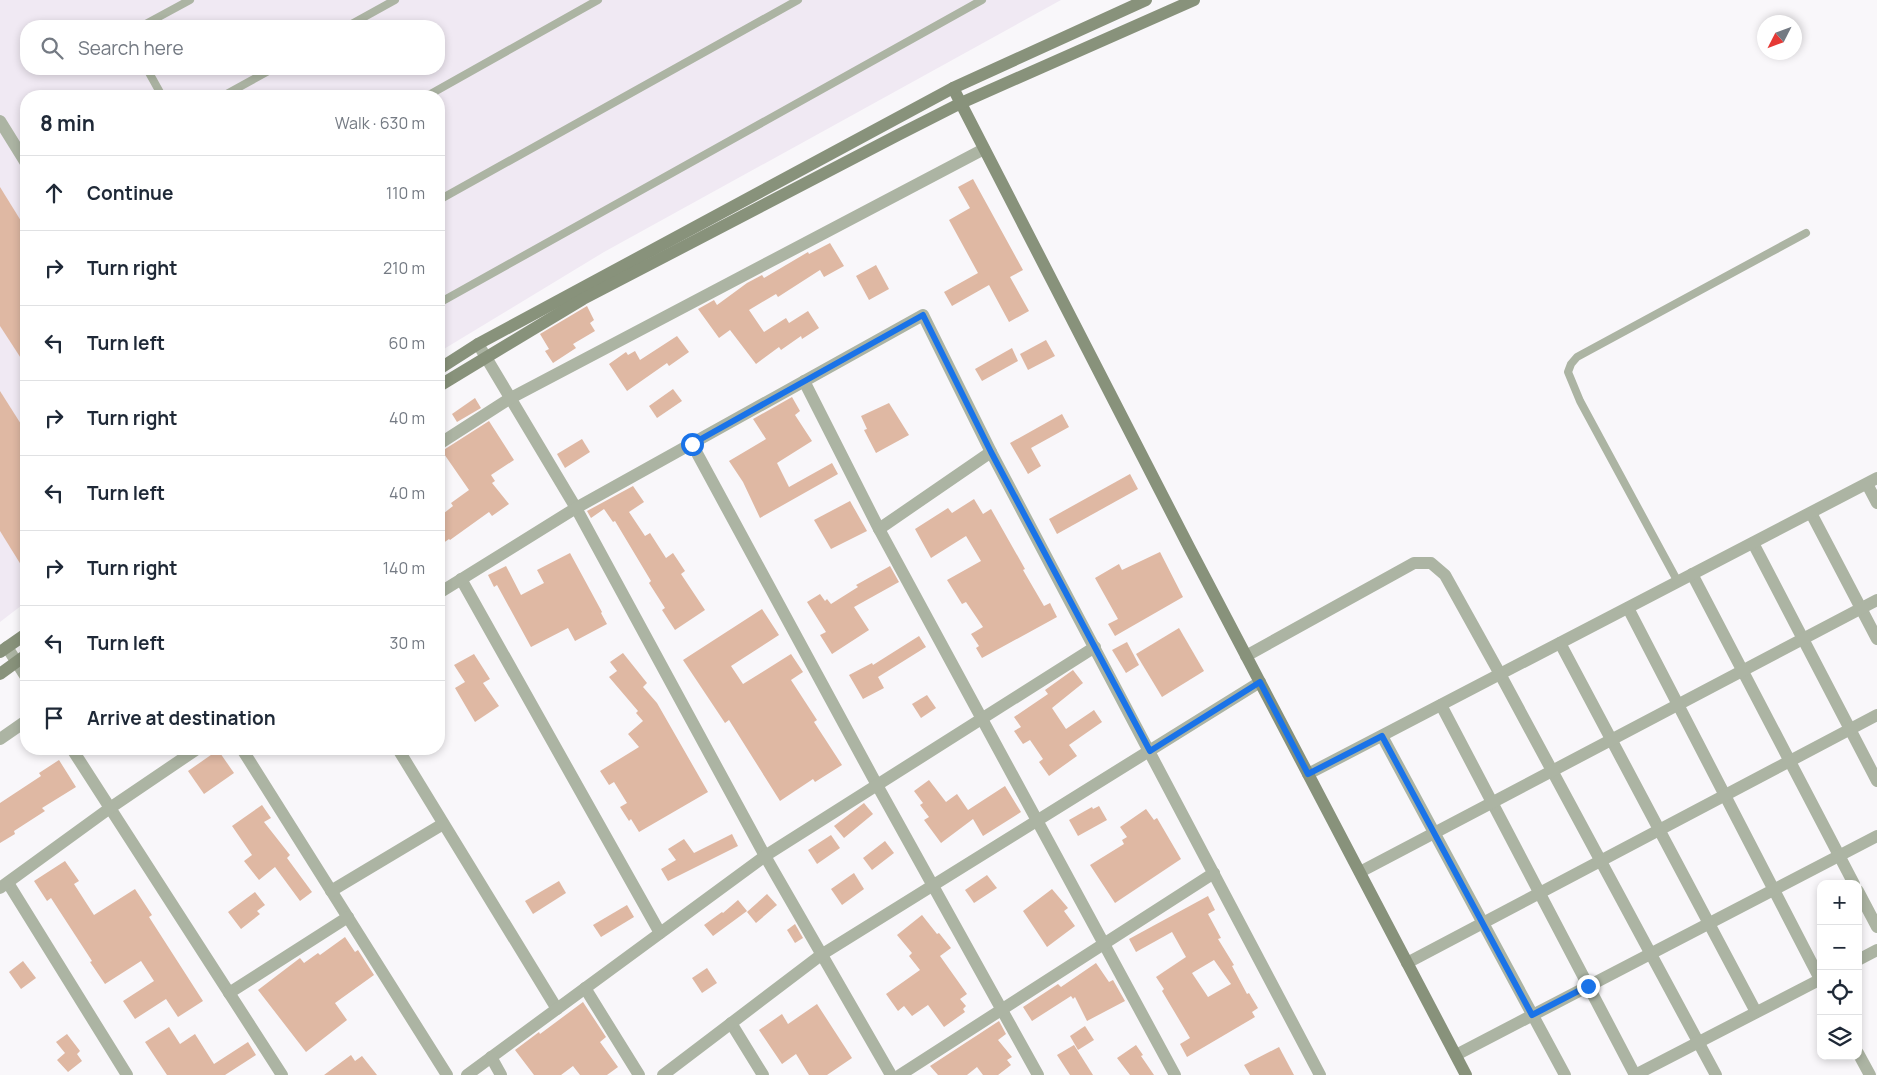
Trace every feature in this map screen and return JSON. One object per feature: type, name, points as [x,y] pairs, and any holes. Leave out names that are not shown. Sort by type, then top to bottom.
[{"type":"street","points":[[445,365],[478,344],[952,88],[1146,0]]},
{"type":"street","points":[[445,382],[583,299],[961,103],[1194,0]]},
{"type":"street","points":[[952,88],[1246,656],[1466,1075]]},
{"type":"street","points":[[0,121],[20,153]]},
{"type":"street","points":[[445,440],[510,399],[984,149]]},
{"type":"street","points":[[445,589],[576,508],[923,315],[991,452],[1320,1075]]},
{"type":"street","points":[[478,344],[576,508],[765,856],[891,1075]]},
{"type":"street","points":[[804,381],[879,529],[1175,1075]]},
{"type":"street","points":[[692,444],[932,886],[1038,1075]]},
{"type":"street","points":[[879,529],[991,452]]},
{"type":"street","points":[[1308,774],[1872,481],[1877,503]]},
{"type":"street","points":[[1811,513],[1877,640]]},
{"type":"street","points":[[1753,542],[1877,781]]},
{"type":"street","points":[[1246,656],[1414,563],[1431,563],[1445,575],[1716,1075]]},
{"type":"street","points":[[1692,574],[1852,880]]},
{"type":"street","points":[[461,579],[660,933]]},
{"type":"street","points":[[1360,872],[1877,600]]},
{"type":"street","points":[[1628,608],[1817,972]]},
{"type":"street","points":[[20,638],[4,649],[20,657]]},
{"type":"street","points":[[1560,643],[1756,1012]]},
{"type":"street","points":[[467,1075],[765,856],[1094,647]]},
{"type":"street","points":[[0,674],[20,659]]},
{"type":"street","points":[[663,1075],[821,955],[1260,682]]},
{"type":"street","points":[[1441,705],[1635,1075],[1817,982]]},
{"type":"street","points":[[1407,962],[1877,716]]},
{"type":"street","points":[[0,740],[20,725]]},
{"type":"street","points":[[1382,736],[1565,1075]]},
{"type":"street","points":[[76,755],[282,1075]]},
{"type":"street","points":[[127,1075],[4,886],[110,808],[188,755]]},
{"type":"street","points":[[246,755],[447,1075]]},
{"type":"street","points":[[402,755],[557,1009]]},
{"type":"street","points":[[331,891],[443,824]]},
{"type":"street","points":[[1456,1055],[1877,836]]},
{"type":"street","points":[[900,1075],[1214,873]]},
{"type":"street","points":[[1862,899],[1877,927]]},
{"type":"street","points":[[229,993],[348,917]]},
{"type":"street","points":[[1862,958],[1877,950]]},
{"type":"street","points":[[586,988],[639,1075]]},
{"type":"street","points":[[731,1023],[763,1075]]},
{"type":"street","points":[[491,1057],[501,1075]]},
{"type":"street","points":[[1862,1058],[1871,1069]]},
{"type":"lane","points":[[153,20],[190,0]]},
{"type":"lane","points":[[359,20],[395,0]]},
{"type":"lane","points":[[438,90],[598,0]]},
{"type":"lane","points":[[445,197],[798,0]]},
{"type":"lane","points":[[445,300],[982,0]]},
{"type":"lane","points":[[150,75],[159,90]]},
{"type":"lane","points":[[234,90],[261,75]]},
{"type":"lane","points":[[1678,582],[1580,401],[1568,372],[1571,364],[1577,357],[1806,233]]},
{"type":"shaded area","points":[[0,0],[1061,0],[604,252],[445,348],[445,90],[20,90],[20,607],[0,622]]},
{"type":"building","points":[[973,179],[1023,270],[1010,277],[1029,311],[1009,322],[989,285],[952,306],[944,292],[978,273],[949,220],[970,208],[958,187]]},
{"type":"building","points":[[0,187],[20,219],[20,357],[0,326]]},
{"type":"building","points":[[830,243],[844,266],[824,277],[820,270],[778,297],[776,294],[749,310],[764,332],[786,318],[789,323],[808,311],[819,328],[802,339],[801,336],[781,350],[779,347],[756,364],[730,330],[719,338],[698,309],[714,300],[717,305],[747,283],[762,275],[764,278],[808,252],[809,254]]},
{"type":"building","points":[[876,265],[889,289],[869,300],[856,276]]},
{"type":"building","points":[[587,306],[594,320],[590,323],[595,331],[573,344],[576,348],[553,363],[545,351],[549,349],[540,334]]},
{"type":"building","points":[[677,336],[689,352],[669,366],[667,363],[627,391],[609,364],[626,352],[628,355],[635,351],[640,360]]},
{"type":"building","points":[[1046,340],[1055,356],[1028,370],[1020,354]]},
{"type":"building","points":[[1012,348],[1018,361],[982,381],[975,369]]},
{"type":"building","points":[[673,389],[682,401],[657,418],[649,406]]},
{"type":"building","points":[[0,391],[20,423],[20,563],[0,531]]},
{"type":"building","points":[[792,397],[800,411],[795,415],[812,441],[777,463],[789,487],[832,463],[838,474],[760,518],[743,482],[729,461],[766,439],[753,419]]},
{"type":"building","points":[[475,398],[481,408],[457,422],[452,414]]},
{"type":"building","points":[[889,403],[909,435],[876,453],[864,430],[867,429],[861,416]]},
{"type":"building","points":[[1062,414],[1069,427],[1031,448],[1041,466],[1028,474],[1010,443]]},
{"type":"building","points":[[489,421],[514,460],[491,475],[495,481],[492,483],[509,504],[492,516],[489,512],[445,542],[445,512],[453,506],[451,503],[469,490],[445,455],[445,449]]},
{"type":"building","points":[[582,439],[590,452],[565,468],[557,454]]},
{"type":"building","points":[[1130,474],[1138,489],[1057,534],[1049,519]]},
{"type":"building","points":[[633,486],[644,502],[629,512],[645,536],[650,533],[666,558],[673,553],[685,571],[681,574],[705,610],[675,630],[662,610],[665,608],[649,583],[651,581],[615,521],[613,522],[604,509],[591,518],[587,511]]},
{"type":"building","points":[[974,499],[983,514],[991,509],[1044,606],[1050,603],[1057,617],[982,658],[976,648],[979,646],[971,634],[983,627],[966,602],[962,604],[947,580],[981,561],[966,536],[931,558],[915,529],[948,508],[952,513]]},
{"type":"building","points":[[850,501],[867,531],[831,549],[814,520]]},
{"type":"building","points":[[1160,552],[1183,597],[1115,636],[1108,624],[1118,619],[1095,578],[1119,564],[1122,570]]},
{"type":"building","points":[[570,553],[607,624],[575,641],[568,628],[531,647],[497,585],[494,587],[488,575],[506,566],[521,595],[544,583],[537,570]]},
{"type":"building","points":[[890,566],[899,582],[854,607],[869,630],[832,654],[820,635],[826,632],[807,602],[820,594],[825,601],[827,599],[831,604],[858,587],[856,585]]},
{"type":"building","points":[[762,609],[779,635],[731,666],[743,684],[791,654],[803,672],[791,680],[817,720],[814,722],[842,765],[815,782],[813,779],[780,801],[729,720],[725,723],[683,660]]},
{"type":"building","points":[[1179,628],[1204,671],[1162,697],[1136,654]]},
{"type":"building","points":[[919,636],[926,647],[878,677],[884,688],[863,699],[849,675],[872,663],[873,665]]},
{"type":"building","points":[[1127,642],[1139,665],[1126,673],[1112,650]]},
{"type":"building","points":[[623,653],[647,683],[643,687],[657,703],[708,792],[639,832],[620,807],[627,803],[614,782],[609,785],[600,771],[639,747],[628,734],[643,721],[636,713],[638,711],[609,677],[617,671],[610,662]]},
{"type":"building","points":[[474,654],[490,679],[483,683],[499,706],[475,722],[455,688],[465,682],[454,665]]},
{"type":"building","points":[[1073,670],[1083,683],[1052,708],[1066,729],[1094,710],[1102,722],[1069,745],[1077,756],[1049,776],[1039,762],[1043,759],[1030,740],[1023,744],[1014,731],[1021,727],[1014,717],[1048,694],[1045,690]]},
{"type":"building","points":[[927,695],[936,708],[921,718],[912,704]]},
{"type":"building","points":[[211,755],[221,755],[234,773],[204,794],[188,771]]},
{"type":"building","points":[[59,760],[76,787],[42,808],[45,811],[14,831],[15,834],[0,843],[0,803],[41,776],[39,773]]},
{"type":"building","points":[[929,780],[946,802],[957,794],[968,810],[1005,786],[1021,812],[983,836],[973,819],[941,843],[924,820],[929,817],[920,805],[923,803],[914,791]]},
{"type":"building","points":[[864,803],[873,814],[844,838],[834,826]]},
{"type":"building","points":[[262,805],[271,818],[264,822],[290,855],[287,858],[312,892],[300,901],[275,867],[259,880],[244,861],[252,855],[232,826]]},
{"type":"building","points":[[1099,806],[1107,820],[1078,836],[1069,820],[1092,807],[1093,809]]},
{"type":"building","points":[[1146,809],[1154,820],[1157,818],[1181,859],[1115,903],[1090,865],[1124,844],[1122,840],[1127,837],[1120,827]]},
{"type":"building","points":[[732,834],[738,846],[668,881],[661,869],[676,860],[668,849],[684,839],[694,853]]},
{"type":"building","points":[[831,835],[840,848],[817,864],[808,850]]},
{"type":"building","points":[[885,841],[894,853],[872,870],[863,858]]},
{"type":"building","points":[[65,861],[79,881],[74,884],[94,915],[135,889],[152,915],[149,917],[203,1001],[178,1017],[166,999],[135,1019],[123,1001],[154,981],[141,961],[105,984],[51,898],[47,901],[34,881]]},
{"type":"building","points":[[854,873],[864,889],[842,905],[831,889]]},
{"type":"building","points":[[987,875],[997,888],[974,903],[965,890]]},
{"type":"building","points":[[559,881],[566,893],[533,914],[525,901]]},
{"type":"building","points":[[1052,889],[1068,908],[1064,911],[1075,926],[1047,947],[1023,911]]},
{"type":"building","points":[[255,892],[265,905],[257,911],[260,914],[241,929],[228,912]]},
{"type":"building","points":[[767,894],[777,905],[756,923],[747,912]]},
{"type":"building","points":[[1208,896],[1215,910],[1208,914],[1221,938],[1218,939],[1234,965],[1232,966],[1247,994],[1249,993],[1258,1008],[1252,1012],[1255,1017],[1187,1057],[1180,1044],[1190,1038],[1162,991],[1164,989],[1156,977],[1186,957],[1172,932],[1136,952],[1129,939]],"holes":[[[1214,960],[1231,984],[1208,997],[1192,973]]]},
{"type":"building","points":[[738,900],[747,911],[713,936],[704,925],[723,913]]},
{"type":"building","points":[[627,905],[634,917],[601,937],[593,925]]},
{"type":"building","points":[[922,915],[951,948],[940,956],[967,994],[960,999],[966,1006],[963,1009],[965,1012],[944,1027],[928,1005],[912,1016],[904,1006],[898,1011],[886,994],[920,970],[909,956],[912,953],[897,935]]},
{"type":"building","points":[[795,924],[803,938],[795,943],[787,930]]},
{"type":"building","points":[[345,937],[355,952],[358,950],[374,975],[335,1003],[347,1020],[306,1052],[258,990],[300,958],[304,963],[318,953],[320,955]]},
{"type":"building","points":[[23,961],[36,978],[21,989],[9,972]]},
{"type":"building","points":[[1096,963],[1109,982],[1113,980],[1125,1001],[1087,1021],[1075,997],[1073,999],[1071,996],[1032,1021],[1023,1007],[1058,984],[1061,987]]},
{"type":"building","points":[[707,968],[717,983],[702,993],[692,978]]},
{"type":"building","points":[[583,1002],[606,1037],[600,1042],[618,1067],[607,1075],[580,1075],[573,1066],[561,1075],[534,1075],[515,1050]]},
{"type":"building","points":[[817,1004],[852,1058],[827,1075],[809,1075],[796,1054],[782,1064],[759,1030],[782,1014],[788,1024]]},
{"type":"building","points":[[999,1021],[1006,1034],[998,1040],[1012,1057],[1007,1060],[1011,1065],[998,1075],[983,1075],[977,1067],[967,1075],[938,1075],[930,1066]]},
{"type":"building","points":[[1085,1026],[1094,1040],[1078,1050],[1070,1036]]},
{"type":"building","points":[[169,1027],[180,1044],[195,1034],[214,1064],[248,1042],[256,1055],[225,1075],[167,1075],[145,1042]]},
{"type":"building","points":[[67,1034],[80,1051],[77,1054],[82,1061],[68,1072],[57,1060],[65,1053],[56,1042]]},
{"type":"building","points":[[1074,1045],[1093,1075],[1070,1075],[1057,1055]]},
{"type":"building","points":[[1136,1045],[1154,1075],[1130,1075],[1117,1058]]},
{"type":"building","points":[[1279,1047],[1294,1075],[1250,1075],[1244,1065]]},
{"type":"building","points":[[351,1055],[355,1061],[362,1056],[377,1075],[324,1075]]},
{"type":"route","points":[[692,444],[923,315],[991,452],[1150,751],[1260,682],[1308,774],[1382,736],[1532,1015],[1588,986]]}]
